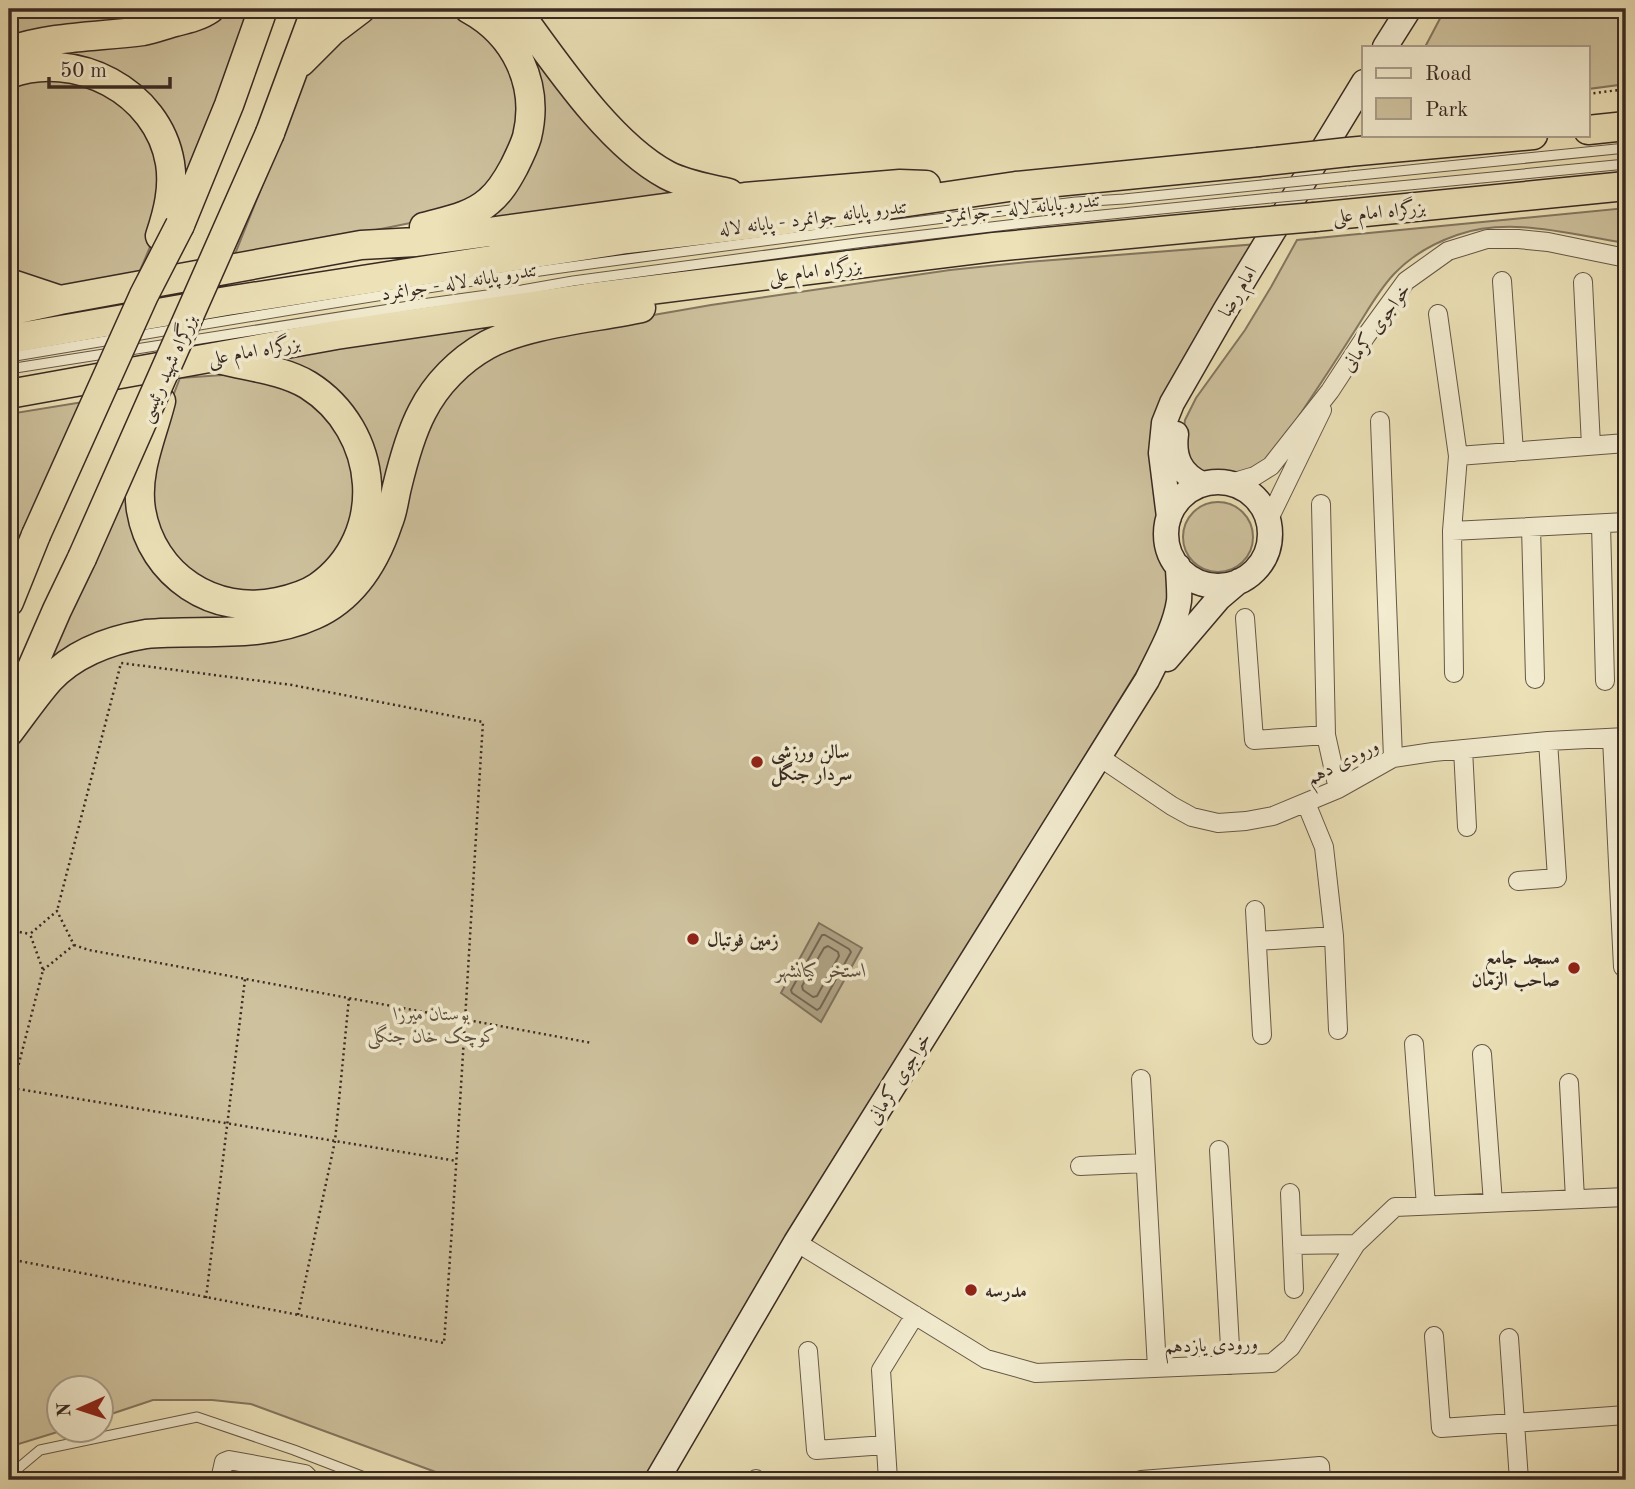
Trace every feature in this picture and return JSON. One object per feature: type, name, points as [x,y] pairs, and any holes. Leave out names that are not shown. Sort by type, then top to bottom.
[{"type":"highway","points":[[9,51],[24,45],[60,39],[145,30],[186,19],[210,9]]},
{"type":"highway","points":[[9,602],[14,581],[229,105],[263,9]]},
{"type":"highway","name":"بزرگراه شهید رئیسی","points":[[9,724],[17,699],[270,133],[316,9]]},
{"type":"highway","points":[[294,69],[332,31],[361,9]]},
{"type":"highway","points":[[9,311],[361,245],[472,212],[488,202],[505,184],[520,155],[527,136],[530,111],[524,70],[516,52],[491,24],[469,9]]},
{"type":"highway","points":[[516,9],[571,82],[604,122],[633,151],[667,175],[684,182],[745,197]]},
{"type":"highway","points":[[9,74],[37,66],[70,67],[100,76],[132,97],[149,113],[164,141],[170,163],[171,189],[167,215],[170,231]]},
{"type":"highway","points":[[1590,130],[1626,126]]},
{"type":"highway","points":[[361,245],[416,242],[745,197],[900,184],[1016,186],[1265,173],[1349,164],[1527,136]]},
{"type":"highway","points":[[9,339],[227,301],[627,239],[772,222],[1016,186]]},
{"type":"highway","name":"بزرگراه امام علی","points":[[9,394],[336,335],[755,277],[994,247],[1626,186]]},
{"type":"highway","points":[[9,732],[51,679],[77,657],[93,648],[146,634],[245,631],[272,627],[312,616],[343,596],[366,569],[389,522],[407,453],[422,411],[448,374],[477,351],[500,339],[531,330],[696,297],[755,277]]},
{"type":"highway","points":[[9,283],[60,300]]},
{"type":"highway","points":[[164,374],[162,397],[144,460],[141,484],[141,508],[152,546],[164,564],[182,581],[202,594],[228,603],[258,606],[308,593],[327,579],[356,542],[368,500],[368,481],[360,446],[345,419],[322,395],[298,380],[209,357]]},
{"type":"main road","points":[[1386,46],[1409,9]]},
{"type":"main road","points":[[1404,46],[1426,9]]},
{"type":"main road","name":"امام رضا","points":[[1170,517],[1161,453],[1161,438],[1167,413],[1226,309],[1362,85]]},
{"type":"main road","name":"امام رضا","points":[[1202,484],[1183,471],[1177,457],[1175,439],[1180,416],[1362,117]]},
{"type":"main road","points":[[1147,680],[1219,598],[1251,574],[1267,552],[1270,539],[1268,521],[1265,510],[1256,498],[1231,483],[1202,484],[1180,498],[1172,510],[1167,524],[1170,553],[1188,576],[1199,582],[1212,586],[1239,582]]},
{"type":"main road","points":[[1147,680],[1176,613],[1179,598],[1178,566]]},
{"type":"main road","name":"خواجوی کرمانی","points":[[657,1480],[796,1242],[1147,680]]},
{"type":"street","name":"خواجوی کرمانی","points":[[1330,391],[1406,281],[1448,251],[1487,239],[1518,239],[1548,242],[1626,258]]},
{"type":"street","points":[[1502,281],[1514,452]]},
{"type":"street","points":[[1583,282],[1591,446]]},
{"type":"street","points":[[1438,314],[1458,456],[1452,531],[1454,673]]},
{"type":"street","points":[[1231,483],[1255,476],[1271,466],[1330,391]]},
{"type":"street","points":[[1268,521],[1314,430],[1330,391]]},
{"type":"street","points":[[1380,421],[1393,758]]},
{"type":"street","points":[[1458,456],[1626,443]]},
{"type":"street","points":[[1321,504],[1326,735],[1338,789]]},
{"type":"street","points":[[1452,531],[1626,522]]},
{"type":"street","points":[[1601,524],[1605,681]]},
{"type":"street","points":[[1531,527],[1535,679]]},
{"type":"street","points":[[1245,618],[1254,740],[1326,735]]},
{"type":"street","points":[[1619,738],[1623,967],[1626,967]]},
{"type":"street","name":"ورودی دهم","points":[[1098,756],[1172,806],[1192,817],[1218,822],[1273,816],[1338,789],[1393,758],[1548,741],[1619,738]]},
{"type":"street","points":[[1518,881],[1557,878],[1548,741]]},
{"type":"street","points":[[1463,749],[1467,827]]},
{"type":"street","points":[[1306,803],[1324,847],[1334,936],[1338,1030]]},
{"type":"street","points":[[1255,910],[1262,1035]]},
{"type":"street","points":[[1257,941],[1334,936]]},
{"type":"street","points":[[1413,1044],[1426,1206]]},
{"type":"street","points":[[1482,1055],[1493,1203]]},
{"type":"street","points":[[1141,1079],[1157,1368]]},
{"type":"street","points":[[1569,1083],[1575,1199]]},
{"type":"street","points":[[1219,1150],[1231,1365]]},
{"type":"street","points":[[1080,1166],[1145,1163]]},
{"type":"street","points":[[1290,1193],[1294,1289]]},
{"type":"street","name":"ورودی یازدهم","points":[[796,1242],[986,1359],[1036,1373],[1272,1363],[1291,1347],[1356,1244],[1395,1207],[1626,1197]]},
{"type":"street","points":[[1292,1245],[1356,1244]]},
{"type":"street","points":[[888,1480],[881,1370],[915,1315]]},
{"type":"street","points":[[1434,1336],[1441,1428],[1626,1415]]},
{"type":"street","points":[[1509,1338],[1519,1480]]},
{"type":"street","points":[[808,1351],[816,1450],[886,1445]]},
{"type":"street","points":[[220,1480],[224,1462],[229,1460],[304,1474],[308,1479]]},
{"type":"street","points":[[1141,1480],[1243,1477],[1320,1466],[1321,1480]]},
{"type":"lane","points":[[1349,164],[1626,148]]},
{"type":"lane","name":"تندرو پایانه لاله - جوانمرد","points":[[9,369],[573,281],[851,244],[1042,221],[1626,164]]},
{"type":"lane","name":"تندرو پایانه جوانمرد - پایانه لاله","points":[[9,357],[332,303],[712,247],[1076,202],[1265,173]]},
{"type":"lane","points":[[9,1476],[40,1450],[197,1417],[372,1480]]},
{"type":"path","points":[[1590,94],[1626,89]]},
{"type":"path","points":[[9,1259],[443,1343],[457,1161],[483,722],[292,685],[121,663],[57,911],[30,934]]},
{"type":"path","points":[[57,911],[74,946],[89,950],[592,1043]]},
{"type":"path","points":[[9,930],[30,934]]},
{"type":"path","points":[[9,1102],[43,971],[30,934]]},
{"type":"path","points":[[43,971],[74,946]]},
{"type":"path","points":[[206,1298],[245,979]]},
{"type":"path","points":[[298,1315],[335,1141],[349,998]]},
{"type":"path","points":[[12,1088],[457,1161]]},
{"type":"green space","points":[[9,9],[192,9],[9,42]]},
{"type":"green space","points":[[224,9],[254,9],[166,237],[166,128],[34,52],[206,20]]},
{"type":"green space","points":[[381,9],[447,9],[463,15],[506,53],[523,127],[492,188],[430,219],[233,259],[305,78],[340,33]]},
{"type":"green space","points":[[483,9],[507,9],[563,82],[711,197],[473,220],[540,100]]},
{"type":"green space","points":[[1445,9],[1626,9],[1626,84],[1590,89],[1590,46],[1426,46]]},
{"type":"green space","points":[[69,75],[127,104],[164,164],[153,240],[139,273],[85,285],[52,286],[9,278],[9,84]]},
{"type":"green space","points":[[1626,208],[1626,243],[1541,229],[1499,227],[1457,235],[1423,251],[1401,267],[1382,288],[1285,438],[1269,457],[1255,468],[1241,474],[1220,476],[1198,473],[1182,445],[1185,420],[1196,398],[1245,330],[1297,240]]},
{"type":"green space","name":"بوستان میرزا کوچک خان جنگلی","points":[[1259,244],[1173,394],[1158,536],[1172,593],[1154,644],[647,1480],[452,1480],[251,1404],[212,1400],[153,1400],[116,1412],[116,1374],[46,1374],[46,1436],[9,1447],[9,756],[19,733],[50,689],[112,648],[318,620],[419,433],[464,367],[544,334],[711,305],[950,270]]},
{"type":"green space","points":[[642,304],[517,328],[493,337],[456,361],[430,392],[411,428],[386,515],[373,546],[352,577],[322,604],[306,613],[278,620],[162,627],[109,637],[84,648],[60,664],[36,688],[153,419],[132,501],[145,546],[153,561],[176,585],[205,602],[253,613],[280,611],[323,592],[349,565],[361,547],[371,522],[374,505],[373,484],[365,445],[344,407],[310,379],[276,366],[252,362],[427,333]]},
{"type":"green space","points":[[237,374],[291,383],[349,436],[356,524],[322,576],[244,599],[174,565],[146,499],[166,414],[180,378]]},
{"type":"green space","points":[[83,402],[11,555],[9,560],[9,414]]},
{"type":"green space","points":[[1218,502],[1237,508],[1247,518],[1253,537],[1247,556],[1237,566],[1218,572],[1199,566],[1189,556],[1183,537],[1189,518],[1199,508]]},
{"type":"water","name":"استخر کیانشهر","points":[[819,923],[862,948],[821,1022],[781,993]]},
{"type":"place","name":"سالن ورزشی سردار جنگل","points":[[757,762]]},
{"type":"place","name":"زمین فوتبال","points":[[693,939]]},
{"type":"place","name":"مسجد جامع صاحب الزمان","points":[[1574,968]]},
{"type":"place","name":"مدرسه","points":[[971,1290]]}]
